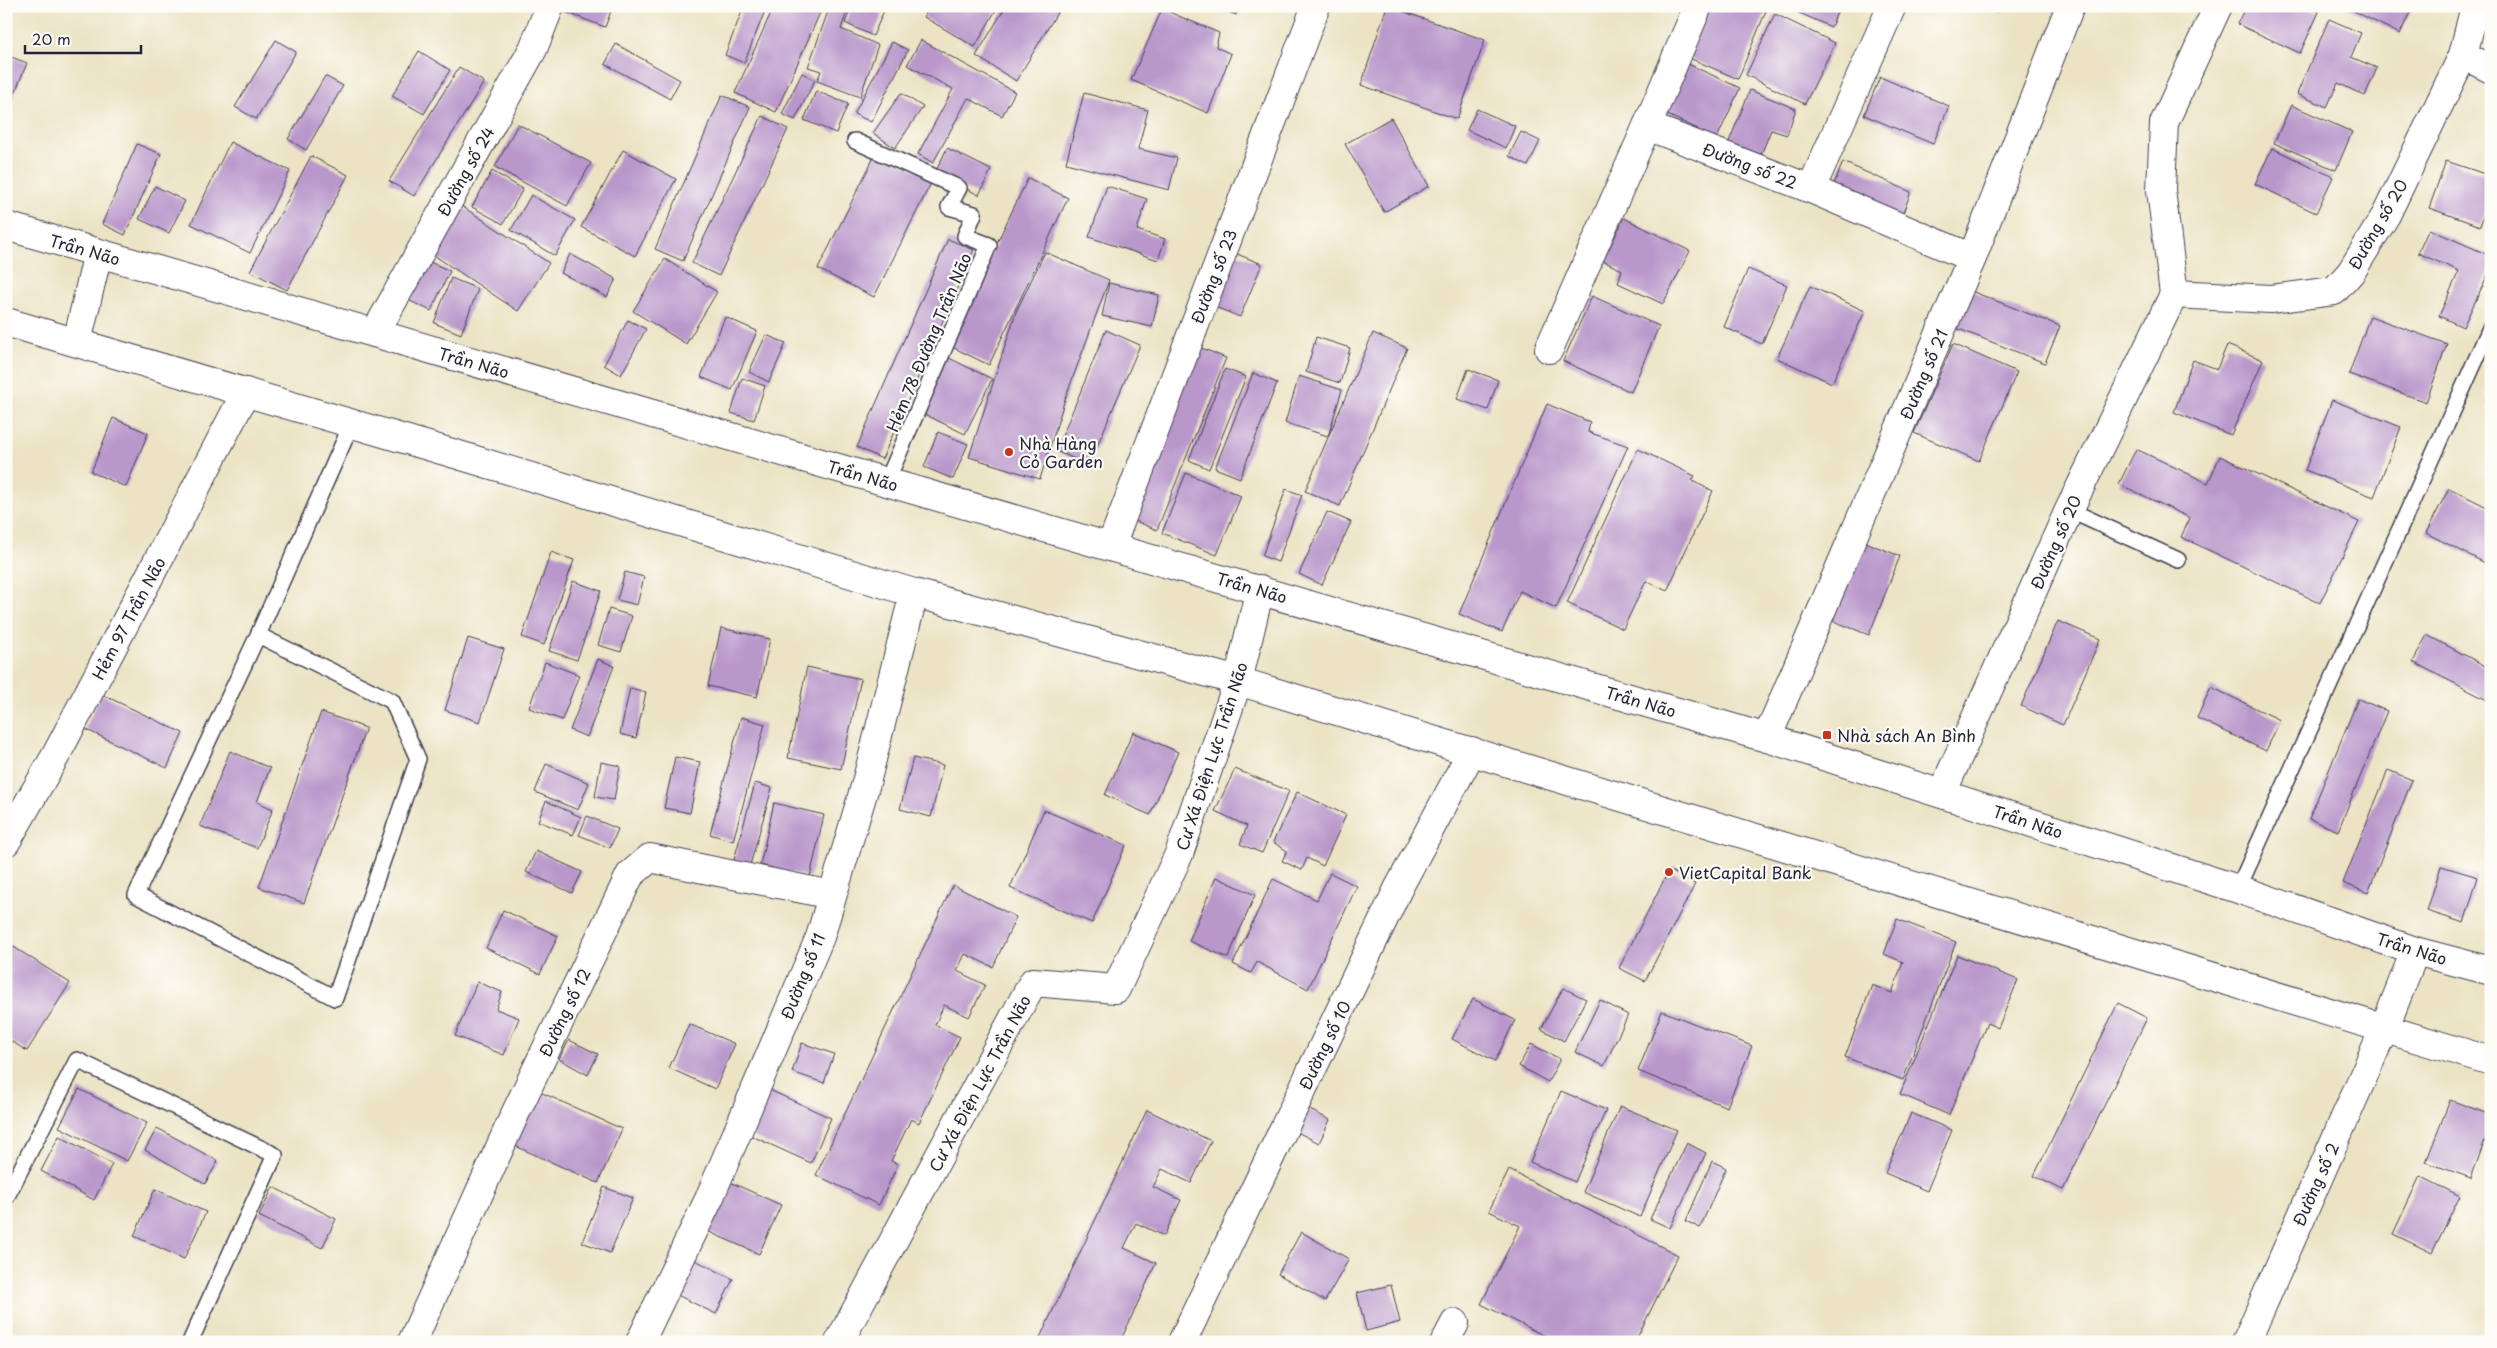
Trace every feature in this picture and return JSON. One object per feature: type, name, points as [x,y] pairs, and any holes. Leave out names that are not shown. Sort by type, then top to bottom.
[{"type":"street","name":"Đường số 24","points":[[376,333],[533,49],[550,6]]},
{"type":"street","name":"Đường số 23","points":[[1111,546],[1316,6]]},
{"type":"street","points":[[1549,349],[1698,6]]},
{"type":"street","points":[[1811,188],[1892,6]]},
{"type":"street","name":"Đường số 21","points":[[1767,738],[1972,258],[2070,6]]},
{"type":"street","points":[[2174,294],[2161,190],[2164,123],[2218,6]]},
{"type":"street","name":"Đường số 20","points":[[1942,793],[2069,510],[2174,294],[2271,298],[2334,291],[2351,272],[2386,215],[2462,55],[2475,6]]},
{"type":"street","points":[[2462,55],[2491,69]]},
{"type":"street","name":"Đường số 22","points":[[1647,126],[1811,188],[1972,258]]},
{"type":"street","name":"Trần Não","points":[[6,226],[1260,589],[1767,738],[2238,889],[2415,950],[2491,971]]},
{"type":"street","points":[[77,342],[98,253]]},
{"type":"street","points":[[6,322],[246,392],[914,593],[1238,681],[2491,1061]]},
{"type":"street","name":"Hẻm 97 Trần Não","points":[[6,841],[56,755],[246,392]]},
{"type":"street","name":"Cư Xá Điện Lực Trần Não","points":[[839,1342],[1033,982],[1116,989],[1179,854],[1238,681],[1260,589]]},
{"type":"street","name":"Đường số 11","points":[[640,1342],[709,1198],[820,937],[866,783],[914,593]]},
{"type":"street","name":"Đường số 10","points":[[1182,1342],[1400,887],[1472,751]]},
{"type":"street","name":"Đường số 12","points":[[412,1342],[515,1114],[630,876],[650,858],[832,895]]},
{"type":"street","name":"Đường số 2","points":[[2246,1342],[2384,1027],[2415,950]]},
{"type":"lane","name":"Hẻm 78 Đường Trần Não","points":[[855,141],[959,188],[949,207],[974,214],[965,236],[989,245],[886,481]]},
{"type":"lane","points":[[2238,889],[2491,326]]},
{"type":"lane","points":[[258,635],[392,701],[418,759],[335,998],[136,895],[258,635],[352,424]]},
{"type":"lane","points":[[2069,510],[2178,560]]},
{"type":"lane","points":[[6,1198],[76,1060],[275,1155],[190,1342]]},
{"type":"building","points":[[558,6],[613,6],[605,27],[557,9]]},
{"type":"building","points":[[744,6],[767,6],[744,63],[725,55]]},
{"type":"building","points":[[774,6],[823,6],[776,112],[735,93]]},
{"type":"building","points":[[830,6],[849,6],[841,29],[878,45],[860,97],[817,81],[821,71],[808,67]]},
{"type":"building","points":[[852,6],[886,6],[873,36],[845,23]]},
{"type":"building","points":[[930,6],[998,6],[975,47],[924,17]]},
{"type":"building","points":[[1006,6],[1060,8],[1016,81],[976,56]]},
{"type":"building","points":[[1214,6],[1240,6],[1236,15]]},
{"type":"building","points":[[1387,6],[1485,40],[1457,119],[1361,85]]},
{"type":"building","points":[[1708,6],[1768,6],[1738,79],[1687,57]]},
{"type":"building","points":[[1784,6],[1840,6],[1831,27]]},
{"type":"building","points":[[1984,6],[1999,6],[1997,12]]},
{"type":"building","points":[[2246,6],[2308,6],[2319,12],[2300,53],[2237,24]]},
{"type":"building","points":[[2344,6],[2413,6],[2400,34]]},
{"type":"building","points":[[1162,9],[1219,33],[1216,47],[1231,54],[1208,113],[1131,80]]},
{"type":"building","points":[[1775,14],[1835,43],[1805,104],[1746,75]]},
{"type":"building","points":[[2329,19],[2361,33],[2351,57],[2377,68],[2365,96],[2338,83],[2327,107],[2297,94]]},
{"type":"building","points":[[276,40],[296,52],[256,119],[235,107]]},
{"type":"building","points":[[921,40],[1015,92],[1002,116],[968,98],[933,163],[918,154],[953,89],[907,65]]},
{"type":"building","points":[[892,42],[908,50],[871,122],[854,114]]},
{"type":"building","points":[[616,44],[680,80],[670,99],[605,64]]},
{"type":"building","points":[[419,51],[450,70],[424,114],[392,96]]},
{"type":"building","points":[[6,55],[27,63],[6,115]]},
{"type":"building","points":[[1686,63],[1740,88],[1714,145],[1694,137],[1698,129],[1663,113]]},
{"type":"building","points":[[459,67],[484,82],[414,196],[389,181]]},
{"type":"building","points":[[802,73],[815,80],[795,120],[782,114]]},
{"type":"building","points":[[325,76],[343,86],[306,150],[288,139]]},
{"type":"building","points":[[1880,77],[1949,106],[1933,144],[1864,115]]},
{"type":"building","points":[[1750,90],[1796,109],[1787,135],[1771,130],[1758,162],[1726,149]]},
{"type":"building","points":[[816,91],[848,104],[836,133],[804,120]]},
{"type":"building","points":[[901,93],[923,107],[895,148],[873,133]]},
{"type":"building","points":[[1084,93],[1148,110],[1138,149],[1177,158],[1169,190],[1066,163]]},
{"type":"building","points":[[722,95],[750,107],[683,261],[655,249]]},
{"type":"building","points":[[2291,105],[2352,132],[2336,170],[2274,143]]},
{"type":"building","points":[[1477,109],[1515,126],[1506,148],[1467,130]]},
{"type":"building","points":[[762,116],[788,129],[719,276],[692,263]]},
{"type":"building","points":[[1391,118],[1429,186],[1384,212],[1345,144]]},
{"type":"building","points":[[518,124],[591,163],[567,206],[495,167]]},
{"type":"building","points":[[1521,132],[1540,141],[1528,166],[1509,156]]},
{"type":"building","points":[[230,142],[290,171],[250,253],[191,224]]},
{"type":"building","points":[[137,144],[161,154],[125,235],[102,224]]},
{"type":"building","points":[[947,148],[991,170],[979,195],[935,173]]},
{"type":"building","points":[[2272,148],[2333,177],[2316,213],[2255,184]]},
{"type":"building","points":[[623,150],[676,179],[635,256],[581,227]]},
{"type":"building","points":[[877,151],[933,179],[874,297],[818,269]]},
{"type":"building","points":[[311,156],[348,175],[287,290],[250,271]]},
{"type":"building","points":[[2446,161],[2491,176],[2491,195],[2480,226],[2429,208]]},
{"type":"building","points":[[1843,162],[1911,192],[1899,223],[1830,194]]},
{"type":"building","points":[[492,171],[523,189],[503,224],[472,207]]},
{"type":"building","points":[[1028,178],[1068,198],[989,365],[948,345]]},
{"type":"building","points":[[155,186],[185,201],[169,233],[139,219]]},
{"type":"building","points":[[1107,186],[1147,199],[1137,230],[1165,239],[1158,260],[1089,237]]},
{"type":"building","points":[[531,195],[575,220],[555,256],[511,230]]},
{"type":"building","points":[[460,205],[549,263],[518,311],[429,252]]},
{"type":"building","points":[[1624,218],[1690,251],[1663,304],[1618,283],[1622,270],[1603,261]]},
{"type":"building","points":[[2429,229],[2491,256],[2491,268],[2463,327],[2439,316],[2459,271],[2418,253]]},
{"type":"building","points":[[948,239],[974,250],[882,459],[857,447]]},
{"type":"building","points":[[1045,252],[1109,280],[1065,399],[1040,479],[969,457],[1016,312]]},
{"type":"building","points":[[570,254],[616,279],[607,297],[561,273]]},
{"type":"building","points":[[1237,254],[1262,264],[1240,317],[1215,307]]},
{"type":"building","points":[[421,258],[450,271],[431,311],[404,298]]},
{"type":"building","points":[[665,259],[717,292],[686,344],[633,311]]},
{"type":"building","points":[[1748,269],[1787,285],[1762,344],[1724,327]]},
{"type":"building","points":[[451,278],[478,289],[461,334],[434,323]]},
{"type":"building","points":[[1109,283],[1159,295],[1152,327],[1102,316]]},
{"type":"building","points":[[1810,286],[1865,311],[1832,383],[1777,358]]},
{"type":"building","points":[[1966,289],[2060,326],[2045,363],[1951,326]]},
{"type":"building","points":[[1592,296],[1659,326],[1631,392],[1563,361]]},
{"type":"building","points":[[2370,316],[2447,344],[2426,402],[2349,374]]},
{"type":"building","points":[[725,317],[757,331],[732,390],[701,377]]},
{"type":"building","points":[[628,320],[646,329],[621,375],[604,365]]},
{"type":"building","points":[[1106,330],[1140,345],[1089,465],[1056,451]]},
{"type":"building","points":[[1373,333],[1407,348],[1340,506],[1305,491]]},
{"type":"building","points":[[766,335],[786,343],[769,382],[749,372]]},
{"type":"building","points":[[1316,337],[1350,348],[1340,383],[1306,372]]},
{"type":"building","points":[[1953,344],[2017,372],[1979,461],[1914,433]]},
{"type":"building","points":[[1194,345],[1226,358],[1157,530],[1126,517]]},
{"type":"building","points":[[2227,345],[2263,360],[2231,435],[2174,412],[2193,360],[2217,369]]},
{"type":"building","points":[[945,356],[992,379],[965,434],[918,411]]},
{"type":"building","points":[[1225,369],[1246,377],[1209,469],[1189,460]]},
{"type":"building","points":[[1468,369],[1498,380],[1488,410],[1457,399]]},
{"type":"building","points":[[1253,373],[1277,383],[1240,478],[1215,468]]},
{"type":"building","points":[[1299,376],[1342,390],[1328,436],[1285,423]]},
{"type":"building","points":[[742,378],[765,386],[754,420],[731,413]]},
{"type":"building","points":[[2491,394],[2491,405],[2486,403]]},
{"type":"building","points":[[2332,400],[2401,427],[2374,497],[2305,470]]},
{"type":"building","points":[[1547,404],[1590,422],[1588,432],[1628,446],[1556,608],[1520,591],[1502,632],[1459,614]]},
{"type":"building","points":[[113,418],[148,433],[126,487],[91,472]]},
{"type":"building","points":[[938,432],[968,444],[953,479],[924,467]]},
{"type":"building","points":[[1638,449],[1695,476],[1692,481],[1713,491],[1667,591],[1646,581],[1623,629],[1567,603]]},
{"type":"building","points":[[2136,449],[2208,483],[2220,456],[2359,522],[2320,603],[2181,537],[2190,518],[2119,484]]},
{"type":"building","points":[[1186,473],[1241,496],[1217,555],[1162,533]]},
{"type":"building","points":[[2449,488],[2491,509],[2491,566],[2426,533]]},
{"type":"building","points":[[1286,489],[1302,495],[1278,562],[1262,556]]},
{"type":"building","points":[[1327,512],[1351,522],[1322,585],[1299,574]]},
{"type":"building","points":[[1857,539],[1900,556],[1869,635],[1826,618]]},
{"type":"building","points":[[551,552],[574,560],[544,645],[522,637]]},
{"type":"building","points":[[625,572],[644,577],[637,605],[617,600]]},
{"type":"building","points":[[573,581],[601,591],[577,660],[549,651]]},
{"type":"building","points":[[609,609],[632,616],[621,652],[598,645]]},
{"type":"building","points":[[2058,621],[2100,639],[2063,725],[2021,706]]},
{"type":"building","points":[[721,628],[770,639],[757,697],[708,686]]},
{"type":"building","points":[[2427,635],[2491,669],[2491,702],[2413,662]]},
{"type":"building","points":[[468,638],[504,649],[480,722],[445,710]]},
{"type":"building","points":[[598,659],[614,666],[587,737],[570,730]]},
{"type":"building","points":[[545,662],[579,675],[562,720],[529,708]]},
{"type":"building","points":[[807,667],[861,679],[841,769],[788,758]]},
{"type":"building","points":[[2211,687],[2280,720],[2266,751],[2197,718]]},
{"type":"building","points":[[630,688],[646,692],[636,738],[620,734]]},
{"type":"building","points":[[101,694],[183,733],[167,768],[85,729]]},
{"type":"building","points":[[2358,699],[2387,711],[2338,831],[2309,819]]},
{"type":"building","points":[[321,712],[366,728],[304,903],[259,887]]},
{"type":"building","points":[[741,717],[765,724],[733,841],[710,834]]},
{"type":"building","points":[[1133,732],[1178,752],[1150,815],[1105,795]]},
{"type":"building","points":[[230,751],[270,768],[257,802],[273,809],[257,848],[200,826]]},
{"type":"building","points":[[675,757],[700,762],[690,813],[664,808]]},
{"type":"building","points":[[913,758],[943,765],[931,817],[900,809]]},
{"type":"building","points":[[601,762],[620,766],[614,800],[595,797]]},
{"type":"building","points":[[546,764],[589,783],[578,810],[535,792]]},
{"type":"building","points":[[1235,769],[1289,791],[1262,853],[1240,844],[1247,826],[1215,811]]},
{"type":"building","points":[[2388,770],[2412,780],[2368,893],[2343,883]]},
{"type":"building","points":[[755,783],[772,788],[750,865],[734,860]]},
{"type":"building","points":[[1297,792],[1346,815],[1323,866],[1307,858],[1302,870],[1282,861],[1287,851],[1273,842]]},
{"type":"building","points":[[546,801],[581,817],[573,835],[538,821]]},
{"type":"building","points":[[774,803],[824,815],[810,877],[760,865]]},
{"type":"building","points":[[1044,810],[1126,845],[1092,923],[1010,888]]},
{"type":"building","points":[[587,816],[618,829],[610,848],[579,835]]},
{"type":"building","points":[[536,851],[582,872],[572,893],[526,872]]},
{"type":"building","points":[[2441,866],[2478,877],[2464,923],[2427,911]]},
{"type":"building","points":[[1669,870],[1695,884],[1645,981],[1619,968]]},
{"type":"building","points":[[1330,873],[1357,886],[1308,989],[1257,962],[1251,973],[1233,964],[1273,879],[1317,900]]},
{"type":"building","points":[[1216,877],[1255,895],[1228,958],[1189,941]]},
{"type":"building","points":[[953,885],[1016,917],[993,967],[965,954],[957,971],[985,985],[969,1017],[944,1005],[935,1025],[960,1037],[919,1123],[911,1119],[891,1161],[898,1164],[879,1205],[816,1175]]},
{"type":"building","points":[[503,910],[558,936],[540,974],[486,948]]},
{"type":"building","points":[[1897,919],[1956,942],[1903,1080],[1845,1057],[1872,985],[1892,993],[1903,962],[1884,954]]},
{"type":"building","points":[[6,942],[70,983],[27,1051],[6,1038]]},
{"type":"building","points":[[1957,955],[2018,980],[1998,1028],[1987,1023],[1949,1115],[1900,1094]]},
{"type":"building","points":[[477,982],[502,992],[496,1009],[519,1018],[504,1055],[455,1036]]},
{"type":"building","points":[[1563,988],[1586,999],[1564,1041],[1541,1029]]},
{"type":"building","points":[[1473,999],[1515,1020],[1495,1061],[1452,1039]]},
{"type":"building","points":[[1600,1000],[1628,1015],[1604,1066],[1575,1052]]},
{"type":"building","points":[[2118,1003],[2147,1018],[2063,1190],[2034,1176]]},
{"type":"building","points":[[1662,1011],[1752,1046],[1727,1107],[1638,1071]]},
{"type":"building","points":[[689,1024],[735,1044],[715,1089],[669,1068]]},
{"type":"building","points":[[569,1040],[598,1054],[588,1075],[559,1059]]},
{"type":"building","points":[[802,1043],[834,1054],[824,1083],[792,1072]]},
{"type":"building","points":[[1531,1044],[1560,1059],[1548,1082],[1519,1066]]},
{"type":"building","points":[[763,1087],[831,1118],[811,1163],[743,1132]]},
{"type":"building","points":[[79,1089],[147,1123],[127,1161],[59,1127]]},
{"type":"building","points":[[538,1091],[622,1129],[598,1183],[513,1145]]},
{"type":"building","points":[[1561,1091],[1606,1110],[1575,1182],[1530,1162]]},
{"type":"building","points":[[2450,1100],[2491,1115],[2491,1124],[2471,1178],[2426,1162]]},
{"type":"building","points":[[1300,1105],[1330,1120],[1319,1143],[1289,1128]]},
{"type":"building","points":[[1620,1106],[1677,1130],[1640,1217],[1583,1192]]},
{"type":"building","points":[[1147,1110],[1211,1141],[1191,1183],[1162,1169],[1153,1187],[1181,1200],[1164,1236],[1136,1223],[1124,1248],[1156,1263],[1120,1342],[1081,1340],[1080,1342],[1038,1342]]},
{"type":"building","points":[[1911,1113],[1952,1130],[1927,1191],[1885,1173]]},
{"type":"building","points":[[157,1128],[218,1161],[205,1184],[145,1150]]},
{"type":"building","points":[[59,1136],[112,1164],[94,1200],[41,1171]]},
{"type":"building","points":[[1687,1143],[1706,1153],[1670,1228],[1650,1219]]},
{"type":"building","points":[[1712,1161],[1726,1168],[1700,1228],[1686,1221]]},
{"type":"building","points":[[1509,1170],[1678,1255],[1635,1342],[1557,1342],[1481,1304],[1520,1226],[1489,1211]]},
{"type":"building","points":[[2420,1176],[2460,1196],[2432,1253],[2393,1234]]},
{"type":"building","points":[[730,1182],[781,1205],[759,1254],[707,1231]]},
{"type":"building","points":[[273,1187],[336,1219],[322,1248],[259,1216]]},
{"type":"building","points":[[604,1187],[633,1198],[610,1253],[582,1242]]},
{"type":"building","points":[[155,1189],[206,1212],[184,1259],[134,1236]]},
{"type":"building","points":[[1301,1232],[1349,1259],[1325,1301],[1278,1274]]},
{"type":"building","points":[[691,1258],[733,1279],[716,1314],[673,1293]]},
{"type":"building","points":[[1391,1285],[1400,1322],[1366,1331],[1357,1293]]},
{"type":"place","name":"Nhà Hàng Cỏ Garden","points":[[1009,452]]},
{"type":"place","name":"Nhà sách An Bình","points":[[1827,735]]},
{"type":"place","name":"VietCapital Bank","points":[[1669,872]]}]
